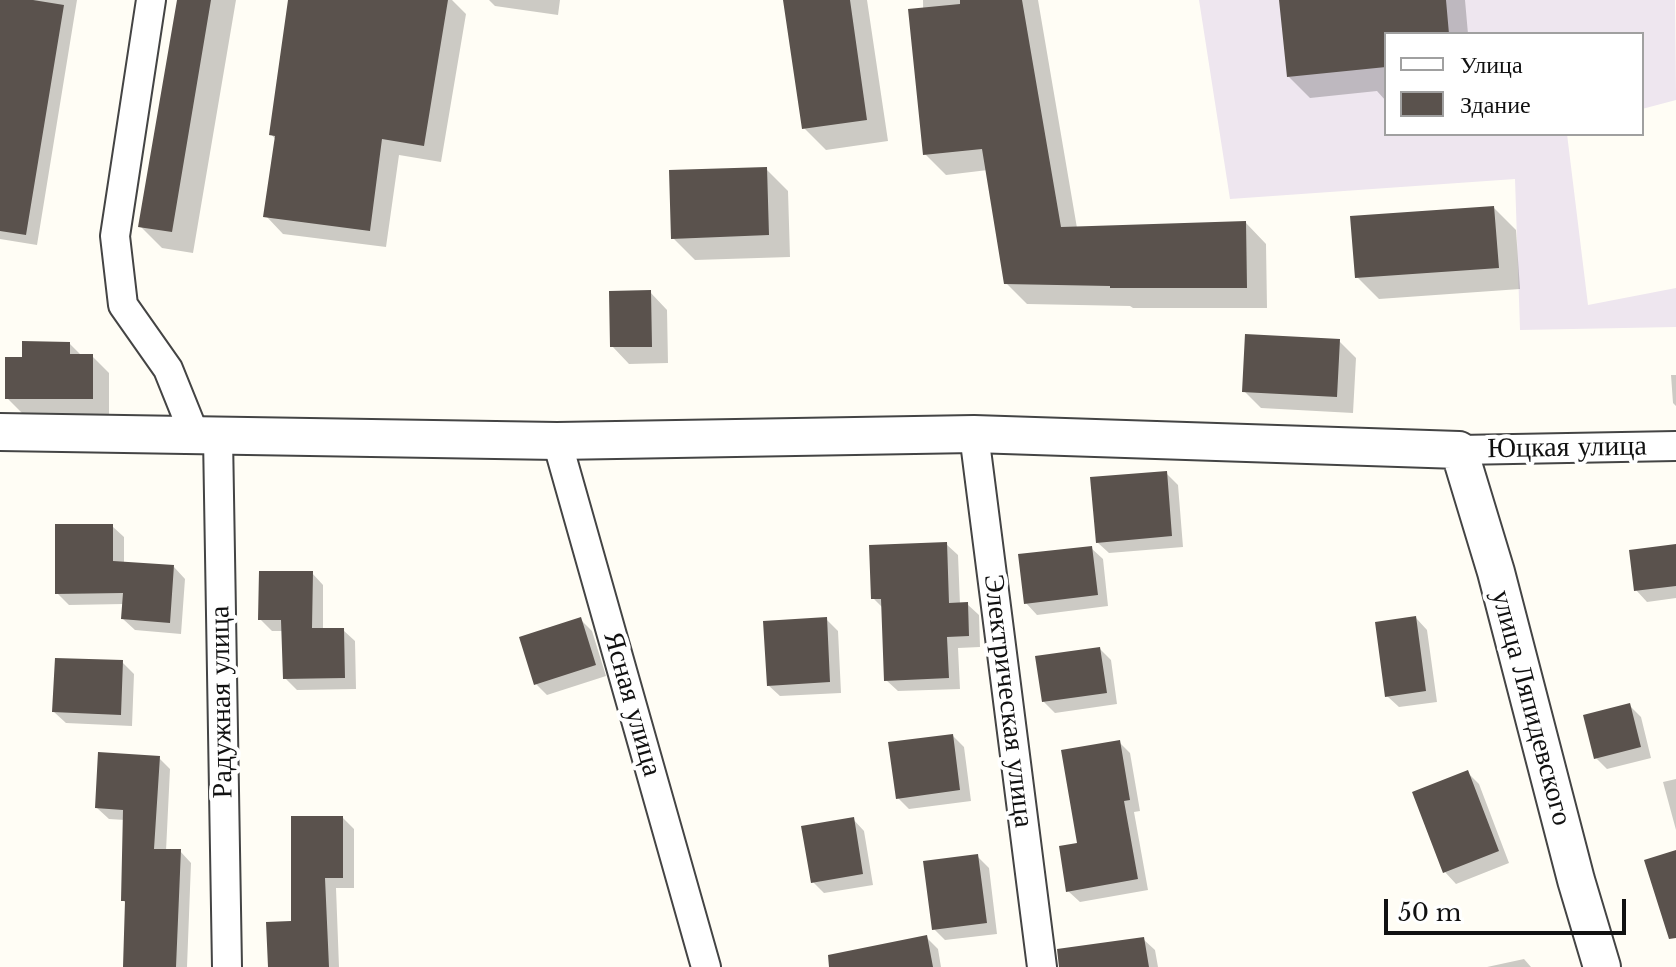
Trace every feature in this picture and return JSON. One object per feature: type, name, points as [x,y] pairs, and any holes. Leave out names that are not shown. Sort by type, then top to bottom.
[{"type":"street","name":"Радужная улица","points":[[151,0],[115,236],[123,305],[168,369],[206,436],[227,967]]},
{"type":"street","points":[[0,432],[557,441],[974,434],[1459,450]]},
{"type":"street","name":"Электрическая улица","points":[[974,434],[1042,967]]},
{"type":"street","name":"Ясная улица","points":[[557,441],[706,967]]},
{"type":"street","name":"Юцкая улица","points":[[1459,450],[1676,446]]},
{"type":"street","name":"улица Ляпидевского","points":[[1459,450],[1496,572],[1576,880],[1602,967]]},
{"type":"shaded area","points":[[1199,0],[1675,0],[1676,100],[1644,108],[1644,32],[1384,32],[1384,136],[1567,136],[1588,305],[1676,288],[1676,327],[1520,330],[1515,179],[1230,199]]},
{"type":"building","points":[[0,0],[33,0],[64,5],[26,235],[0,231]]},
{"type":"building","points":[[177,0],[211,0],[172,232],[138,227]]},
{"type":"building","points":[[288,0],[448,0],[424,146],[382,139],[370,231],[263,217],[275,136],[269,135]]},
{"type":"building","points":[[783,0],[850,0],[867,120],[802,129]]},
{"type":"building","points":[[960,0],[1022,0],[1061,227],[1246,221],[1247,288],[1004,284],[982,149],[923,155],[908,9],[960,4]]},
{"type":"building","points":[[1279,0],[1446,0],[1449,32],[1384,32],[1384,67],[1287,77]]},
{"type":"building","points":[[767,167],[769,235],[671,239],[669,170]]},
{"type":"building","points":[[1494,206],[1499,268],[1355,278],[1350,216]]},
{"type":"building","points":[[651,290],[652,347],[610,347],[609,291]]},
{"type":"building","points":[[1245,334],[1340,339],[1337,397],[1242,392]]},
{"type":"building","points":[[22,341],[70,342],[70,354],[93,354],[93,399],[5,399],[5,357],[22,357]]},
{"type":"building","points":[[1167,471],[1172,536],[1096,543],[1090,477]]},
{"type":"building","points":[[55,524],[113,524],[113,561],[174,565],[170,623],[121,619],[123,593],[55,594]]},
{"type":"building","points":[[947,542],[949,603],[968,602],[969,636],[947,637],[949,678],[884,681],[881,599],[871,599],[869,545]]},
{"type":"building","points":[[1676,544],[1676,586],[1634,591],[1629,550]]},
{"type":"building","points":[[1092,546],[1098,595],[1024,604],[1018,554]]},
{"type":"building","points":[[259,571],[313,571],[312,628],[344,628],[345,678],[283,679],[281,620],[258,620]]},
{"type":"building","points":[[1416,616],[1426,691],[1385,697],[1375,622]]},
{"type":"building","points":[[581,617],[596,665],[534,685],[519,637]]},
{"type":"building","points":[[827,617],[830,682],[767,686],[763,621]]},
{"type":"building","points":[[1100,647],[1107,693],[1042,702],[1035,656]]},
{"type":"building","points":[[55,658],[123,660],[121,715],[52,712]]},
{"type":"building","points":[[1630,703],[1641,747],[1594,759],[1583,715]]},
{"type":"building","points":[[953,734],[960,790],[896,799],[888,742]]},
{"type":"building","points":[[1120,740],[1130,800],[1124,801],[1138,879],[1066,892],[1059,846],[1077,843],[1061,750]]},
{"type":"building","points":[[98,752],[160,756],[154,849],[181,849],[176,967],[123,967],[123,810],[95,808]]},
{"type":"building","points":[[1468,770],[1499,851],[1443,873],[1412,792]]},
{"type":"building","points":[[291,816],[343,816],[343,878],[325,878],[329,967],[268,967],[266,922],[291,921]]},
{"type":"building","points":[[854,817],[863,874],[811,883],[801,826]]},
{"type":"building","points":[[1676,850],[1676,938],[1669,939],[1644,860]]},
{"type":"building","points":[[978,854],[987,923],[932,930],[923,861]]},
{"type":"building","points":[[927,935],[933,967],[829,967],[828,955]]},
{"type":"building","points":[[1144,937],[1149,967],[1059,967],[1057,949]]}]
